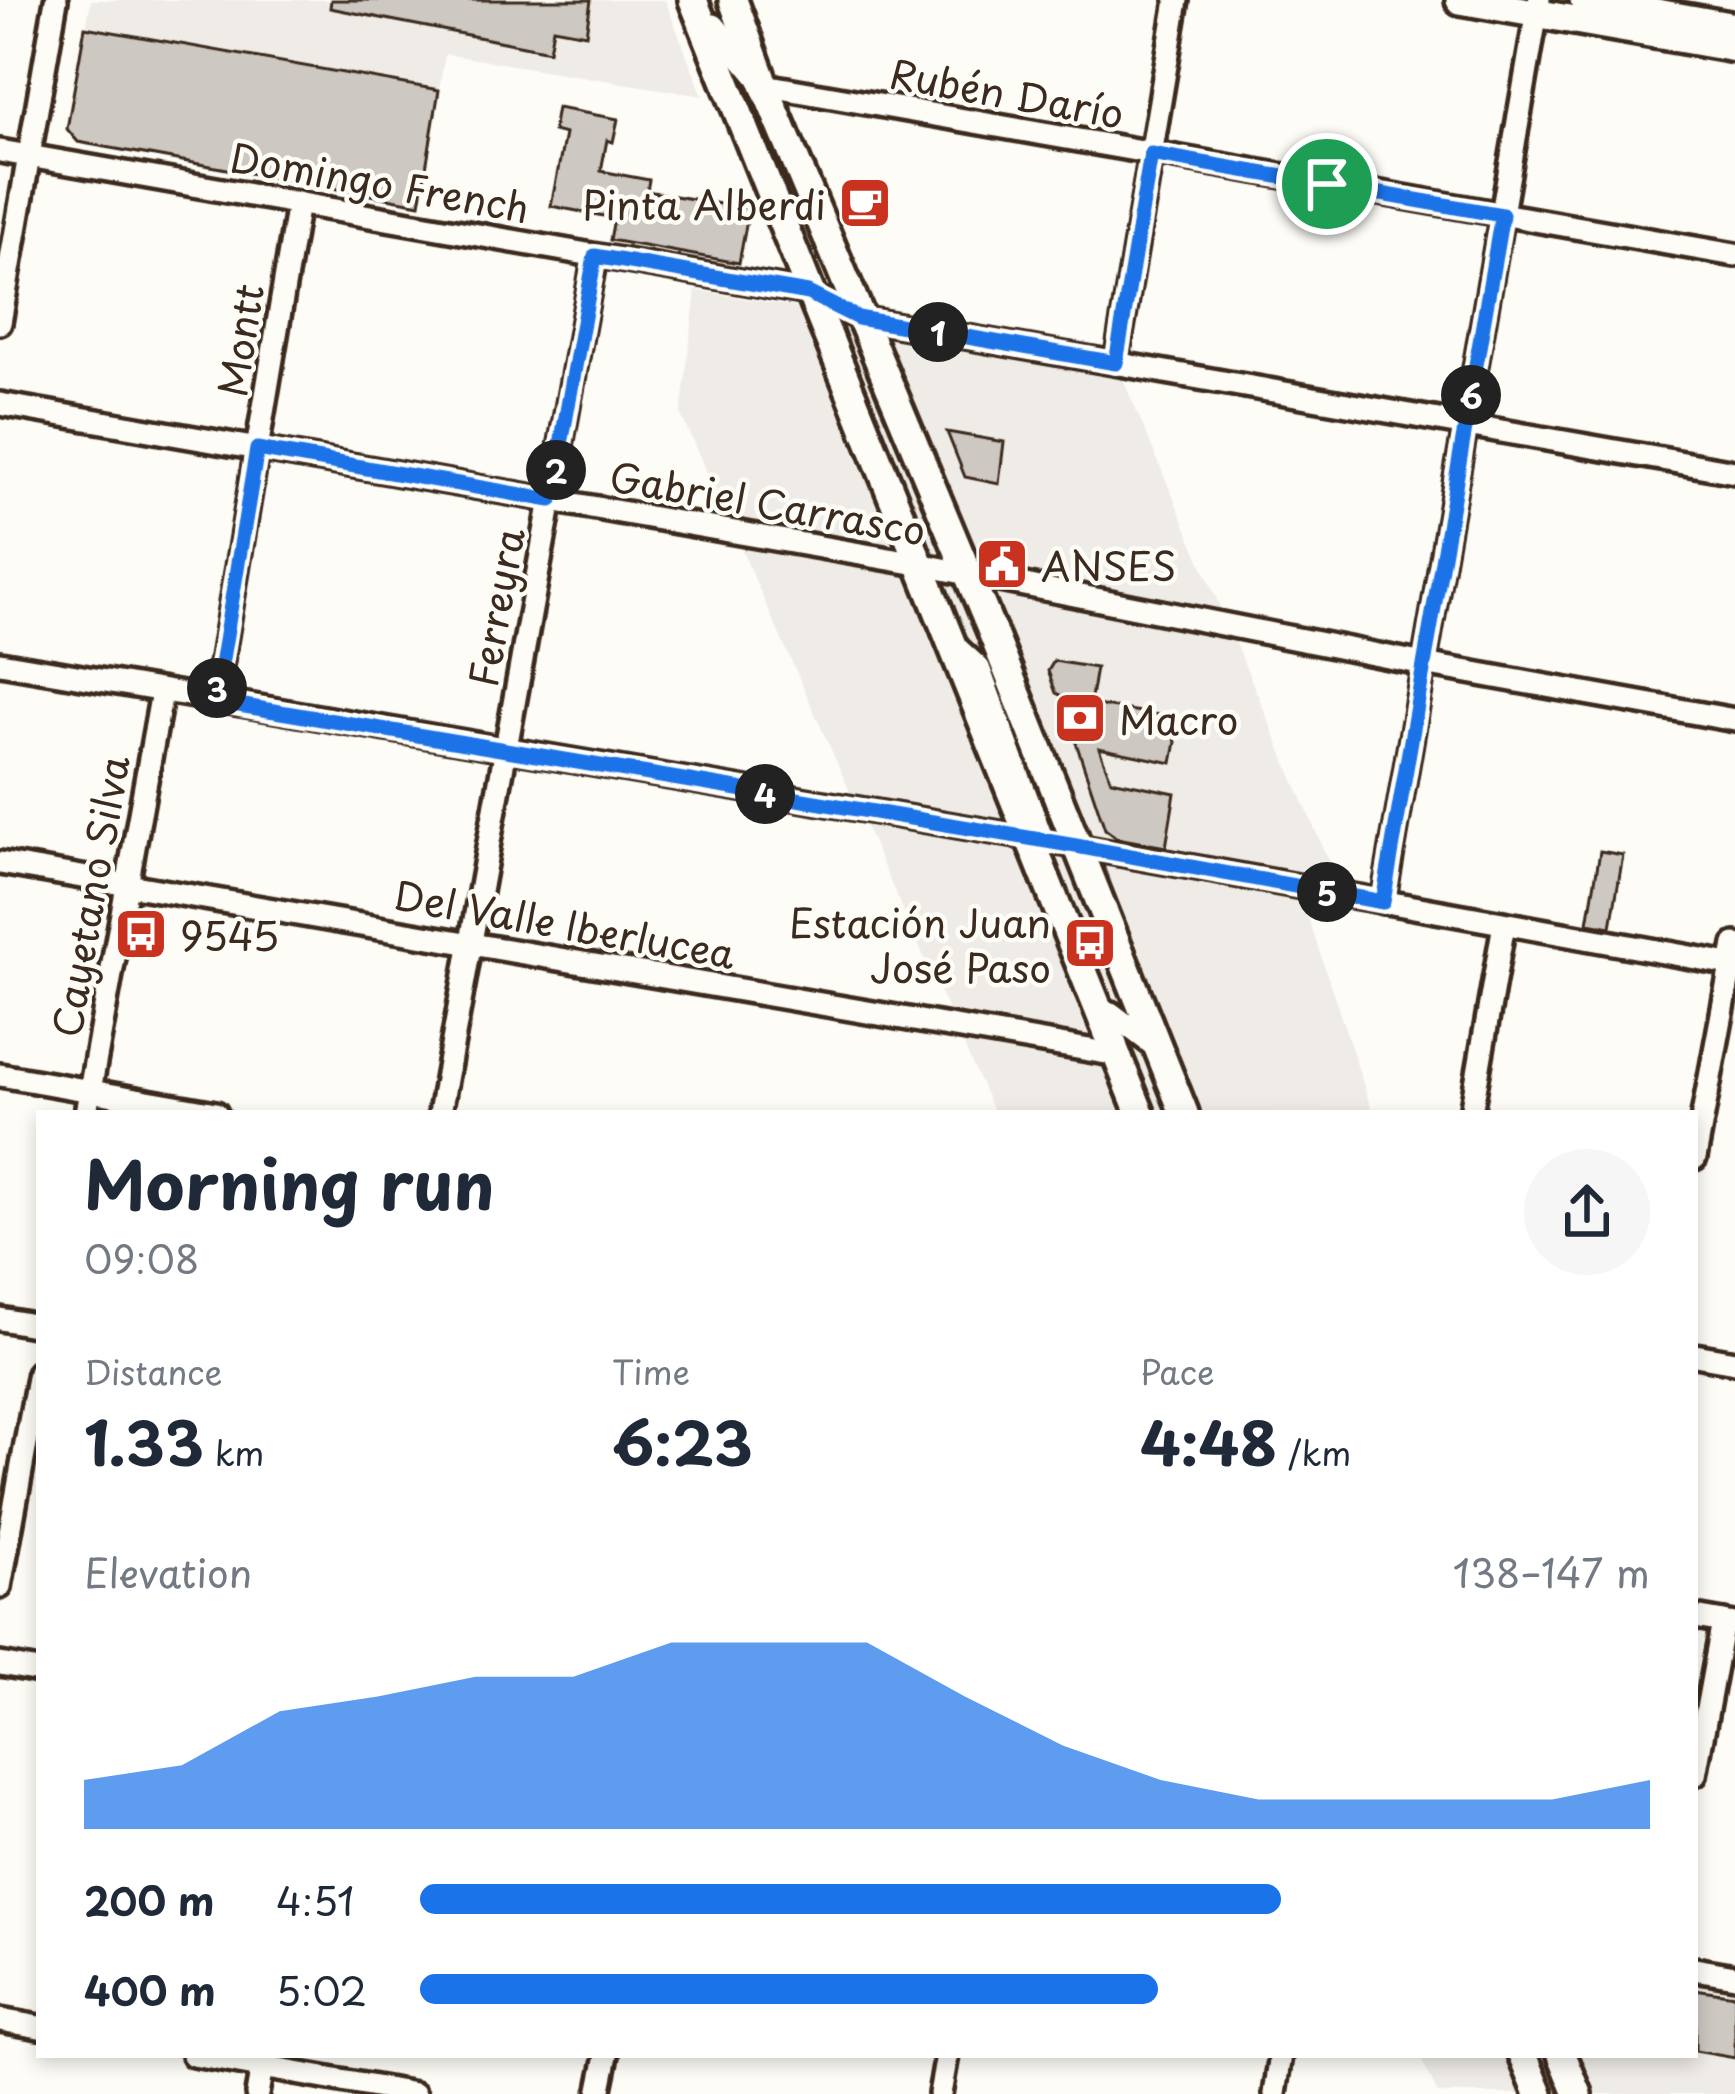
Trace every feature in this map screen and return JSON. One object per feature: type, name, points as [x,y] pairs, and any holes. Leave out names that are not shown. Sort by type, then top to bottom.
[{"type":"main road","points":[[693,0],[918,564],[1035,839],[1139,1110]]},
{"type":"main road","points":[[733,0],[1183,1110]]},
{"type":"main road","points":[[1460,0],[1538,7],[1735,48]]},
{"type":"main road","points":[[1584,0],[1735,26]]},
{"type":"main road","points":[[1524,2058],[1539,2094]]},
{"type":"main road","points":[[1563,2058],[1578,2094]]},
{"type":"street","points":[[0,323],[56,0]]},
{"type":"street","points":[[704,0],[725,80]]},
{"type":"street","points":[[1116,363],[1177,0]]},
{"type":"street","points":[[1383,902],[1538,7]]},
{"type":"street","points":[[714,25],[764,85]]},
{"type":"street","name":"Rubén Darío","points":[[764,85],[1735,255]]},
{"type":"street","name":"Domingo French","points":[[0,151],[808,293],[858,318],[1735,472]]},
{"type":"street","name":"Montt","points":[[215,701],[298,203]]},
{"type":"street","name":"Ferreyra","points":[[441,1110],[595,256]]},
{"type":"street","name":"Gabriel Carrasco","points":[[0,404],[918,564],[1735,720]]},
{"type":"street","points":[[979,668],[991,629]]},
{"type":"street","points":[[950,642],[979,668],[1035,839],[1111,1013],[1118,1055]]},
{"type":"street","points":[[0,663],[1076,846],[1504,924],[1734,958],[1698,1143]]},
{"type":"street","name":"Cayetano Silva","points":[[88,1102],[162,692]]},
{"type":"street","name":"Del Valle Iberlucea","points":[[0,863],[1118,1055]]},
{"type":"street","points":[[1473,1110],[1504,924]]},
{"type":"street","points":[[1111,1013],[1157,1048]]},
{"type":"street","points":[[0,1075],[88,1102],[181,1110]]},
{"type":"street","points":[[0,1318],[36,1324]]},
{"type":"street","points":[[1698,1355],[1735,1361]]},
{"type":"street","points":[[0,1587],[36,1389]]},
{"type":"street","points":[[1698,1618],[1729,1623],[1698,1762]]},
{"type":"street","points":[[0,1664],[36,1670]]},
{"type":"street","points":[[1698,1970],[1735,1976]]},
{"type":"street","points":[[0,2020],[36,2026]]},
{"type":"street","points":[[228,2058],[416,2094]]},
{"type":"street","points":[[599,2094],[606,2058]]},
{"type":"street","points":[[940,2094],[946,2058]]},
{"type":"street","points":[[1275,2094],[1281,2058]]},
{"type":"street","points":[[257,2094],[263,2061]]},
{"type":"shaded area","points":[[91,0],[665,0],[703,96],[445,54],[420,204],[78,143],[67,129]]},
{"type":"shaded area","points":[[696,290],[1116,363],[1343,895],[1298,887],[1372,1110],[993,1110],[681,415]]},
{"type":"shaded area","points":[[1698,1973],[1735,1983],[1735,2094],[1438,2094],[1420,2058],[1698,2058]]},
{"type":"building","points":[[331,0],[591,0],[586,34],[553,28],[549,51],[330,8]]},
{"type":"building","points":[[85,27],[439,90],[420,204],[78,142],[67,129]]},
{"type":"building","points":[[557,108],[618,119],[613,142],[607,140],[601,171],[649,180],[647,191],[749,209],[739,263],[610,240],[614,218],[551,206],[565,134],[553,131]]},
{"type":"building","points":[[947,432],[1004,442],[999,484],[965,477]]},
{"type":"building","points":[[1054,661],[1096,668],[1090,704],[1166,716],[1176,742],[1172,763],[1099,748],[1111,780],[1175,793],[1166,847],[1117,838],[1105,829],[1067,716],[1070,700],[1056,693],[1048,671]]},
{"type":"building","points":[[1600,851],[1623,855],[1611,927],[1588,923]]},
{"type":"building","points":[[1698,1989],[1735,1995],[1735,2058],[1698,2052]]},
{"type":"place","name":"Pinta Alberdi","points":[[865,203]]},
{"type":"place","name":"ANSES","points":[[1002,564]]},
{"type":"place","name":"Macro","points":[[1080,718]]},
{"type":"place","name":"9545","points":[[141,934]]},
{"type":"place","name":"Estación Juan José Paso","points":[[1090,943]]},
{"type":"route","points":[[1151,154],[1327,184],[1502,215],[1383,902],[215,701],[257,449],[551,500],[595,256],[808,293],[858,318],[1116,363],[1151,154]]}]
